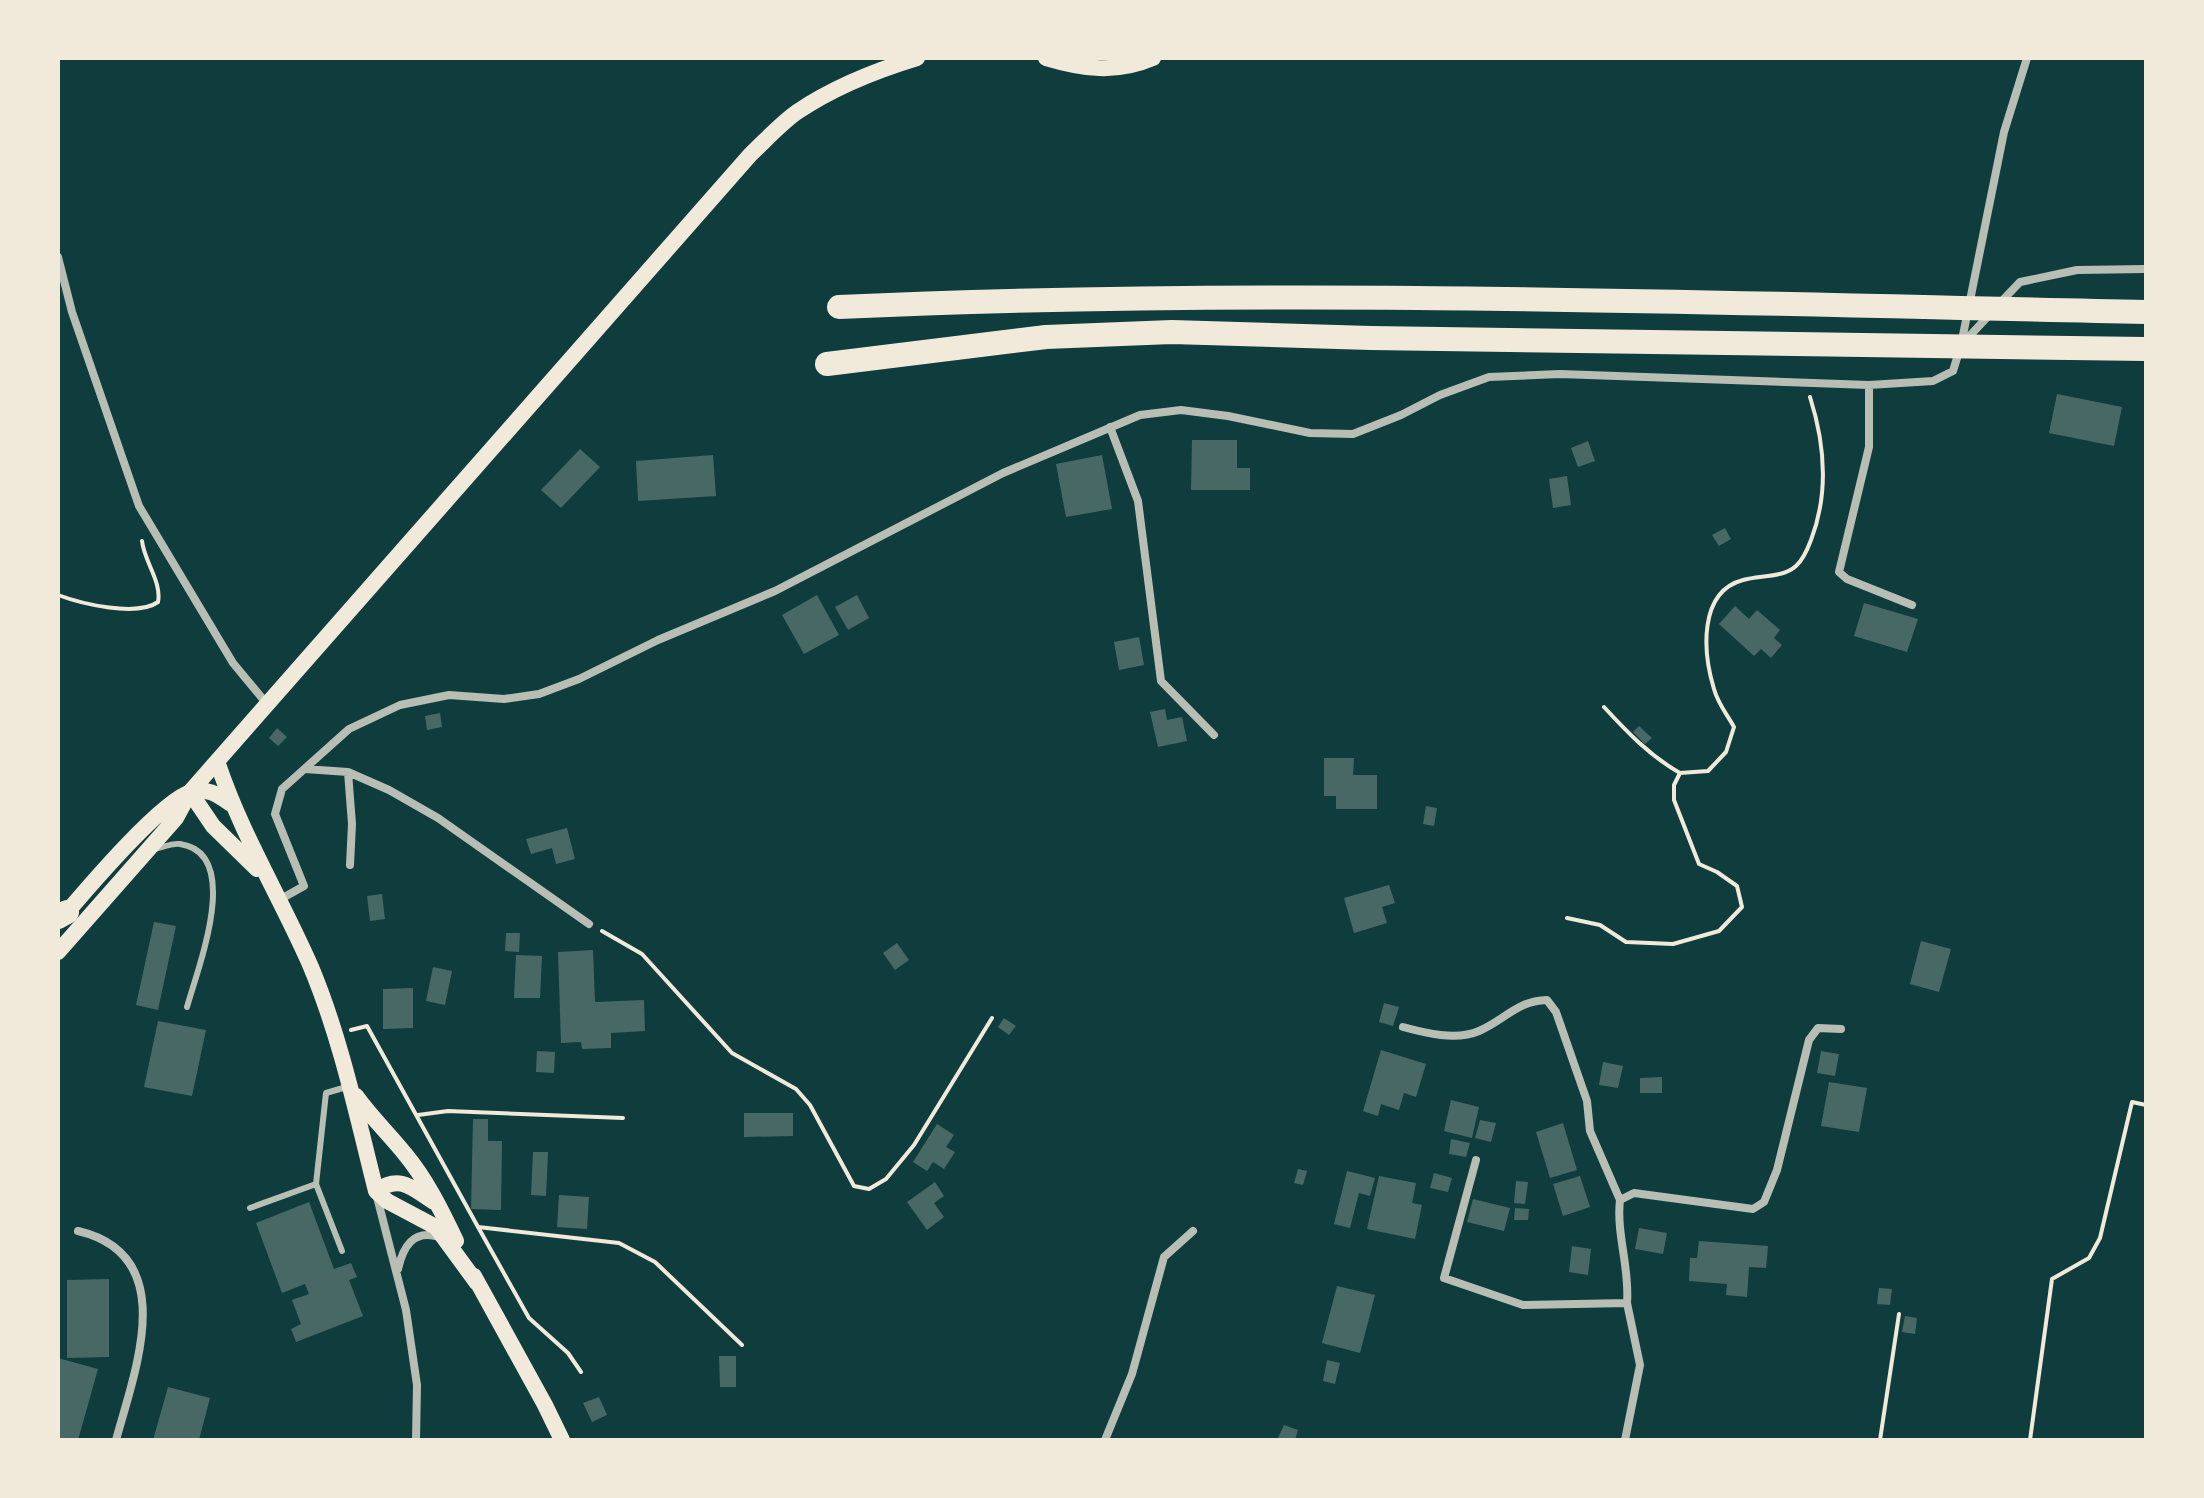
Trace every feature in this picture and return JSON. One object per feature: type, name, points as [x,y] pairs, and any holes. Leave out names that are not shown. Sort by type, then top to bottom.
[{"type":"highway","points":[[839,307],[1060,299],[1360,296],[2146,312]]},
{"type":"highway","points":[[827,364],[1046,337],[1172,332],[1371,338],[2146,349]]},
{"type":"main road","points":[[58,952],[176,818],[190,792],[750,155],[794,114],[836,88],[877,70],[917,58]]},
{"type":"main road","points":[[1046,58],[1107,70],[1153,58]]},
{"type":"main road","points":[[217,761],[231,804],[312,970],[350,1086],[376,1191],[387,1201],[436,1227],[477,1283]]},
{"type":"main road","points":[[190,792],[213,826],[268,881]]},
{"type":"main road","points":[[61,917],[163,809],[190,792],[215,793],[231,804]]},
{"type":"main road","points":[[176,818],[192,819],[213,826]]},
{"type":"main road","points":[[350,1086],[368,1113],[407,1155],[439,1206],[562,1440]]},
{"type":"main road","points":[[376,1191],[396,1181],[439,1206]]},
{"type":"street","points":[[279,900],[304,886],[275,814],[282,789],[349,729],[400,705],[449,695],[504,699],[539,694],[579,679],[658,640],[775,591],[1003,473],[1140,415],[1181,410],[1310,433],[1353,434],[1489,377],[1560,374],[1869,385],[1933,381],[1953,371],[1961,345],[2004,132],[2027,58]]},
{"type":"street","points":[[58,257],[72,312],[139,506],[233,663],[267,704]]},
{"type":"street","points":[[1961,345],[2020,282],[2077,270],[2146,269]]},
{"type":"street","points":[[1869,385],[1869,447],[1839,572],[1847,579],[1912,605]]},
{"type":"street","points":[[1110,427],[1138,501],[1161,681],[1214,735]]},
{"type":"street","points":[[305,769],[348,772],[389,790],[438,818],[589,924]]},
{"type":"street","points":[[348,772],[352,824],[350,865]]},
{"type":"street","points":[[1403,1027],[1428,1034],[1476,1033],[1529,1001],[1547,1000],[1556,1012],[1587,1101],[1590,1131],[1620,1200],[1618,1215],[1629,1283],[1627,1303],[1640,1365],[1625,1440]]},
{"type":"street","points":[[1620,1200],[1634,1193],[1753,1209],[1764,1202],[1777,1170],[1809,1040],[1818,1028],[1841,1029]]},
{"type":"street","points":[[1476,1160],[1444,1278],[1523,1305],[1627,1303]]},
{"type":"street","points":[[376,1191],[397,1270],[417,1385],[416,1440]]},
{"type":"street","points":[[78,1231],[97,1235],[125,1253],[143,1302],[140,1348],[116,1440]]},
{"type":"street","points":[[1105,1440],[1132,1374],[1164,1257],[1193,1231]]},
{"type":"street","points":[[397,1270],[402,1250],[416,1237],[434,1235],[451,1245]]},
{"type":"lane","points":[[148,850],[178,843],[198,850],[210,866],[215,904],[187,1007]]},
{"type":"lane","points":[[342,1251],[316,1184],[326,1093],[350,1086]]},
{"type":"lane","points":[[250,1208],[316,1184]]},
{"type":"path","points":[[1604,707],[1661,762],[1680,773],[1708,771],[1726,752],[1734,727],[1714,689],[1705,644],[1715,599],[1724,588],[1742,580],[1781,574],[1796,567],[1808,549],[1824,495],[1823,456],[1805,383]]},
{"type":"path","points":[[58,595],[84,603],[142,610],[158,602],[160,593],[144,553],[139,506]]},
{"type":"path","points":[[1567,918],[1600,925],[1626,942],[1673,944],[1719,931],[1742,907],[1737,886],[1699,864],[1674,800],[1674,785],[1680,773]]},
{"type":"path","points":[[589,924],[642,954],[732,1053],[796,1089],[810,1105],[854,1186],[869,1189],[886,1179],[914,1145],[992,1018]]},
{"type":"path","points":[[334,1034],[367,1026],[529,1318],[568,1353],[581,1372]]},
{"type":"path","points":[[2030,1440],[2052,1279],[2089,1258],[2100,1238],[2132,1102],[2146,1105]]},
{"type":"path","points":[[418,1115],[448,1111],[623,1118]]},
{"type":"path","points":[[478,1227],[619,1243],[655,1262],[742,1345]]},
{"type":"path","points":[[1880,1440],[1899,1314]]},
{"type":"building","points":[[2057,394],[2122,407],[2114,446],[2049,433]]},
{"type":"building","points":[[1192,440],[1237,440],[1237,468],[1250,468],[1250,490],[1191,490]]},
{"type":"building","points":[[1588,441],[1595,461],[1578,467],[1571,448]]},
{"type":"building","points":[[580,449],[600,467],[561,508],[541,490]]},
{"type":"building","points":[[713,455],[716,496],[638,501],[636,461]]},
{"type":"building","points":[[1102,455],[1112,509],[1066,517],[1056,464]]},
{"type":"building","points":[[1567,476],[1571,505],[1553,508],[1549,479]]},
{"type":"building","points":[[1725,528],[1731,539],[1719,546],[1712,535]]},
{"type":"building","points":[[817,595],[839,635],[804,654],[782,615]]},
{"type":"building","points":[[857,595],[869,618],[848,630],[835,607]]},
{"type":"building","points":[[1864,603],[1918,619],[1907,652],[1854,636]]},
{"type":"building","points":[[1735,606],[1749,619],[1757,610],[1780,630],[1774,638],[1782,645],[1771,658],[1761,649],[1754,656],[1719,624]]},
{"type":"building","points":[[1139,637],[1144,665],[1119,670],[1114,642]]},
{"type":"building","points":[[1165,709],[1167,720],[1182,717],[1187,741],[1158,747],[1150,712]]},
{"type":"building","points":[[440,713],[442,727],[427,730],[425,716]]},
{"type":"building","points":[[1639,726],[1652,738],[1645,744],[1633,732]]},
{"type":"building","points":[[277,728],[287,737],[278,746],[269,738]]},
{"type":"building","points":[[1324,758],[1354,758],[1353,775],[1377,775],[1377,809],[1336,809],[1336,796],[1324,796]]},
{"type":"building","points":[[1426,806],[1437,808],[1434,826],[1423,824]]},
{"type":"building","points":[[567,828],[575,859],[556,864],[552,848],[531,854],[526,839]]},
{"type":"building","points":[[1389,885],[1395,903],[1382,907],[1387,923],[1354,933],[1344,898]]},
{"type":"building","points":[[382,894],[385,919],[370,921],[367,896]]},
{"type":"building","points":[[154,922],[176,926],[158,1010],[136,1005]]},
{"type":"building","points":[[506,933],[520,933],[519,952],[505,951]]},
{"type":"building","points":[[1921,941],[1951,949],[1939,992],[1910,984]]},
{"type":"building","points":[[897,943],[909,960],[895,970],[883,953]]},
{"type":"building","points":[[593,950],[595,1002],[644,1000],[645,1031],[611,1033],[611,1048],[582,1049],[581,1042],[561,1043],[558,952]]},
{"type":"building","points":[[516,955],[542,956],[540,998],[514,998]]},
{"type":"building","points":[[433,967],[452,971],[445,1005],[426,1001]]},
{"type":"building","points":[[413,988],[413,1028],[383,1029],[383,989]]},
{"type":"building","points":[[1384,1003],[1399,1007],[1393,1026],[1379,1022]]},
{"type":"building","points":[[1004,1018],[1016,1026],[1009,1035],[998,1027]]},
{"type":"building","points":[[158,1021],[206,1030],[192,1096],[144,1087]]},
{"type":"building","points":[[1381,1050],[1426,1064],[1416,1097],[1404,1093],[1399,1110],[1381,1104],[1378,1116],[1363,1111]]},
{"type":"building","points":[[537,1051],[555,1052],[554,1073],[536,1072]]},
{"type":"building","points":[[1821,1051],[1839,1054],[1835,1076],[1817,1073]]},
{"type":"building","points":[[1603,1062],[1623,1066],[1618,1088],[1599,1085]]},
{"type":"building","points":[[1662,1077],[1662,1093],[1640,1093],[1640,1078]]},
{"type":"building","points":[[1829,1082],[1867,1088],[1859,1132],[1821,1126]]},
{"type":"building","points":[[1451,1100],[1479,1107],[1472,1138],[1444,1131]]},
{"type":"building","points":[[744,1113],[793,1113],[793,1136],[744,1137]]},
{"type":"building","points":[[473,1119],[488,1119],[488,1141],[502,1141],[501,1210],[471,1209]]},
{"type":"building","points":[[1480,1120],[1496,1123],[1491,1142],[1475,1138]]},
{"type":"building","points":[[1563,1123],[1577,1170],[1550,1178],[1536,1132]]},
{"type":"building","points":[[937,1124],[954,1135],[946,1147],[955,1152],[944,1169],[933,1162],[927,1171],[913,1162]]},
{"type":"building","points":[[1451,1139],[1470,1143],[1466,1157],[1449,1154]]},
{"type":"building","points":[[533,1152],[548,1152],[546,1196],[531,1195]]},
{"type":"building","points":[[1298,1169],[1307,1171],[1303,1185],[1294,1183]]},
{"type":"building","points":[[1347,1171],[1375,1178],[1370,1196],[1359,1193],[1350,1228],[1334,1224]]},
{"type":"building","points":[[1434,1173],[1452,1178],[1448,1192],[1430,1188]]},
{"type":"building","points":[[1379,1176],[1416,1183],[1412,1203],[1422,1205],[1415,1239],[1367,1229]]},
{"type":"building","points":[[1580,1176],[1590,1207],[1563,1216],[1553,1184]]},
{"type":"building","points":[[1516,1181],[1528,1182],[1525,1204],[1514,1203]]},
{"type":"building","points":[[935,1182],[944,1196],[934,1203],[944,1217],[927,1230],[907,1202]]},
{"type":"building","points":[[559,1195],[589,1197],[587,1229],[557,1227]]},
{"type":"building","points":[[1473,1199],[1510,1208],[1504,1231],[1467,1222]]},
{"type":"building","points":[[309,1202],[334,1269],[351,1263],[357,1277],[349,1280],[363,1316],[296,1342],[291,1329],[301,1324],[292,1300],[309,1294],[305,1284],[282,1293],[256,1223]]},
{"type":"building","points":[[1515,1208],[1529,1209],[1528,1220],[1514,1220]]},
{"type":"building","points":[[1639,1228],[1667,1233],[1663,1254],[1635,1249]]},
{"type":"building","points":[[1699,1241],[1768,1246],[1766,1268],[1749,1267],[1747,1297],[1726,1295],[1727,1284],[1689,1281],[1690,1258],[1697,1258]]},
{"type":"building","points":[[1572,1246],[1591,1249],[1588,1275],[1569,1272]]},
{"type":"building","points":[[109,1279],[109,1357],[67,1358],[67,1280]]},
{"type":"building","points":[[1337,1286],[1375,1295],[1360,1353],[1322,1343]]},
{"type":"building","points":[[1879,1288],[1892,1289],[1890,1305],[1877,1304]]},
{"type":"building","points":[[1905,1316],[1917,1318],[1915,1334],[1902,1332]]},
{"type":"building","points":[[719,1356],[736,1356],[736,1387],[720,1387]]},
{"type":"building","points":[[58,1358],[98,1369],[78,1440],[58,1440]]},
{"type":"building","points":[[1327,1360],[1340,1363],[1335,1384],[1323,1381]]},
{"type":"building","points":[[168,1387],[210,1398],[199,1440],[153,1440]]},
{"type":"building","points":[[599,1397],[607,1415],[592,1422],[583,1403]]},
{"type":"building","points":[[1284,1425],[1298,1430],[1295,1440],[1277,1440]]}]
